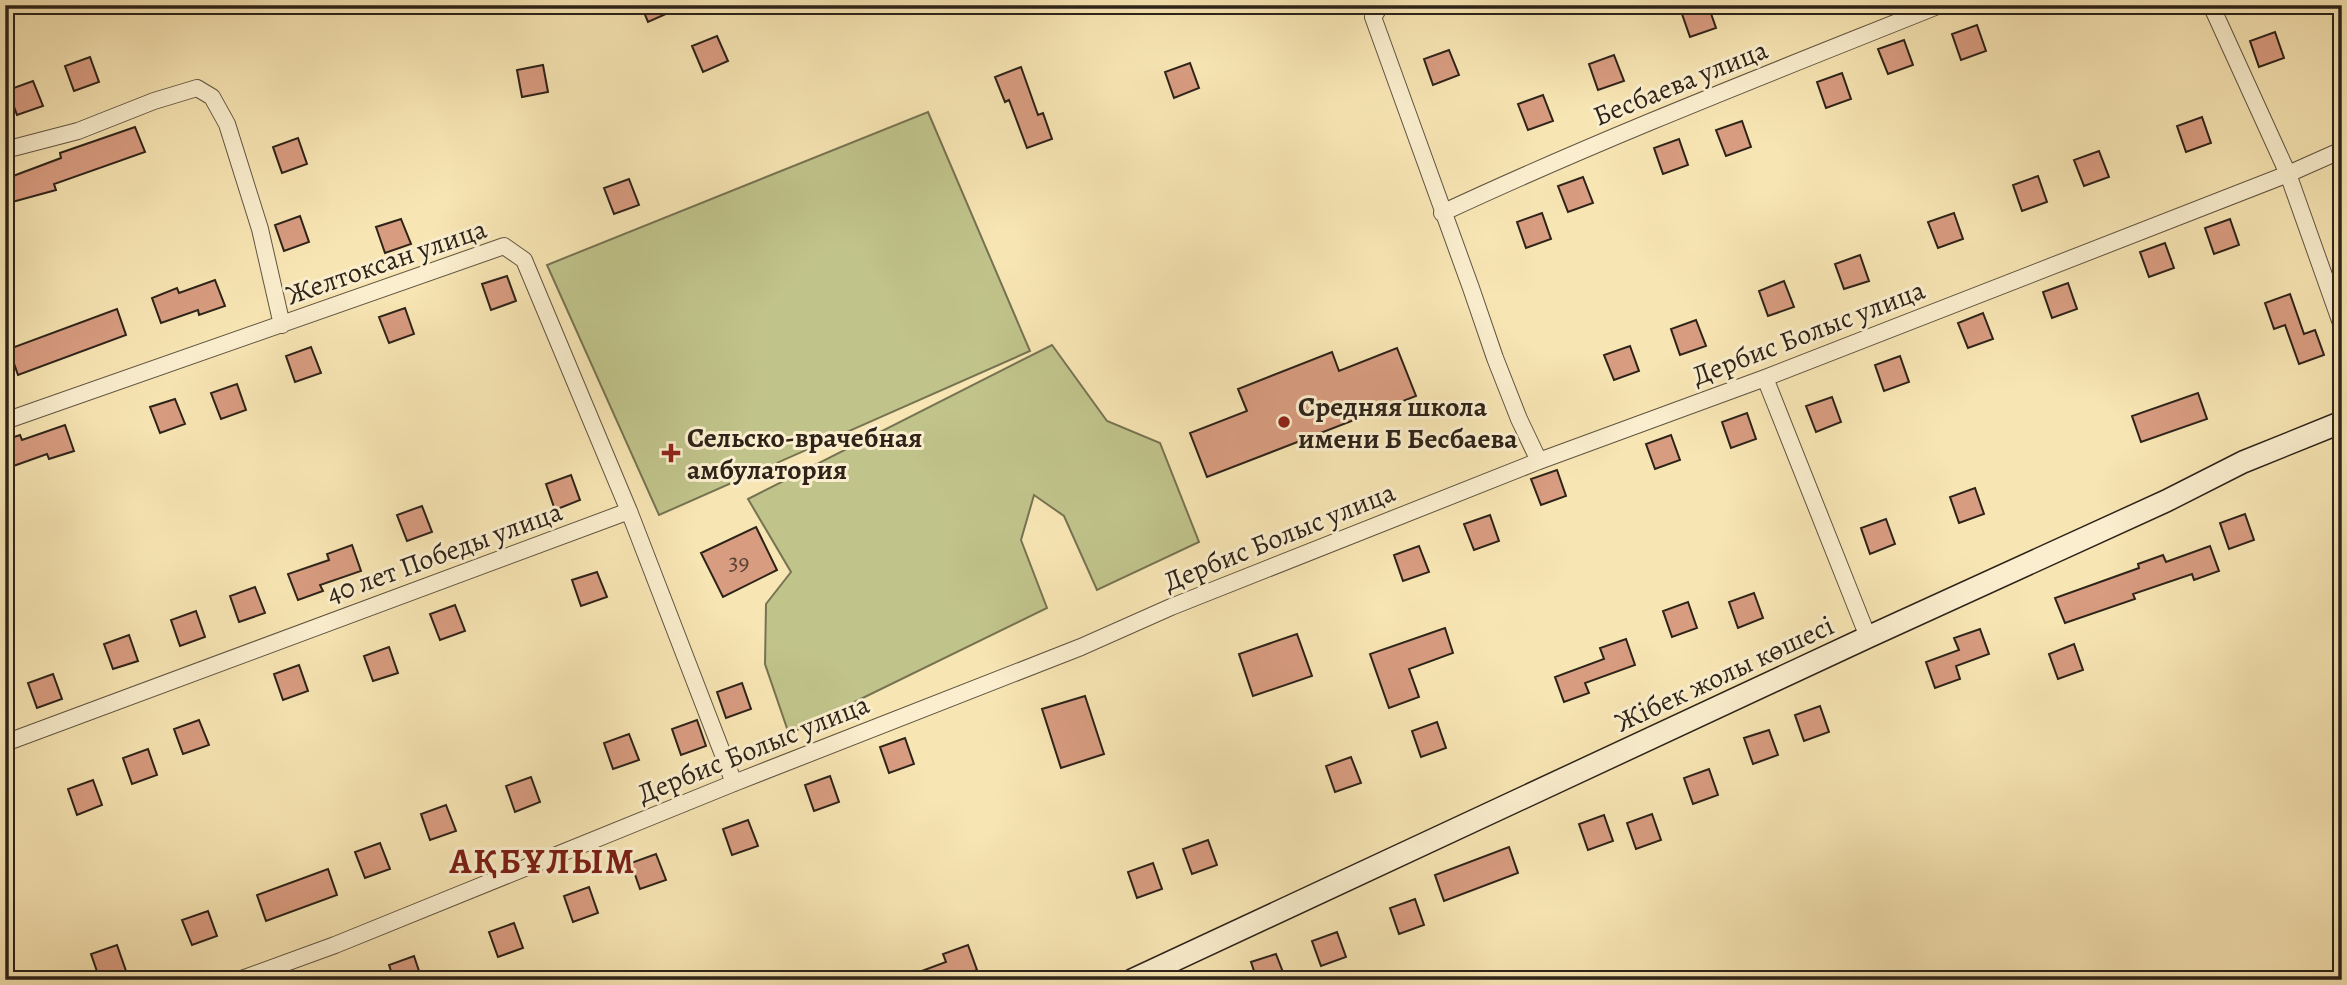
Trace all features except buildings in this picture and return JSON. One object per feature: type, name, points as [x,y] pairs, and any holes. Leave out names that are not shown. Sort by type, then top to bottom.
[{"type":"street","name":"Бесбаева улица","points":[[1442,213],[1664,115],[1940,5]]},
{"type":"street","points":[[2211,5],[2288,174],[2342,326]]},
{"type":"street","points":[[1377,11],[1442,213],[1472,288],[1494,358],[1539,461]]},
{"type":"street","points":[[5,150],[78,131],[154,101],[197,88],[212,97],[227,124],[260,229],[282,325]]},
{"type":"street","name":"Дербис Болыс улица","points":[[239,980],[335,946],[734,783],[1081,648],[1171,607],[1539,461],[1765,377],[2288,174],[2342,150]]},
{"type":"street","name":"Желтоксан улица","points":[[5,421],[504,246],[524,260],[629,511]]},
{"type":"street","points":[[1765,377],[1868,637]]},
{"type":"street","name":"Жібек жолы көшесі","points":[[1132,980],[2166,501],[2243,462],[2342,422]]},
{"type":"street","points":[[629,511],[734,783]]},
{"type":"street","name":"40 лет Победы улица","points":[[5,743],[629,511]]},
{"type":"green space","points":[[928,112],[1030,351],[659,515],[547,265]]},
{"type":"green space","points":[[1052,345],[1107,421],[1160,443],[1199,542],[1097,590],[1064,516],[1034,495],[1021,540],[1047,608],[789,734],[765,664],[766,604],[791,572],[748,499]]},
{"type":"place","name":"Средняя школа имени Б Бесбаева","points":[[1284,422]]},
{"type":"place","name":"Сельско-врачебная амбулатория","points":[[671,453]]},
{"type":"district","name":"АҚБҰЛЫМ","points":[[543,861]]}]
